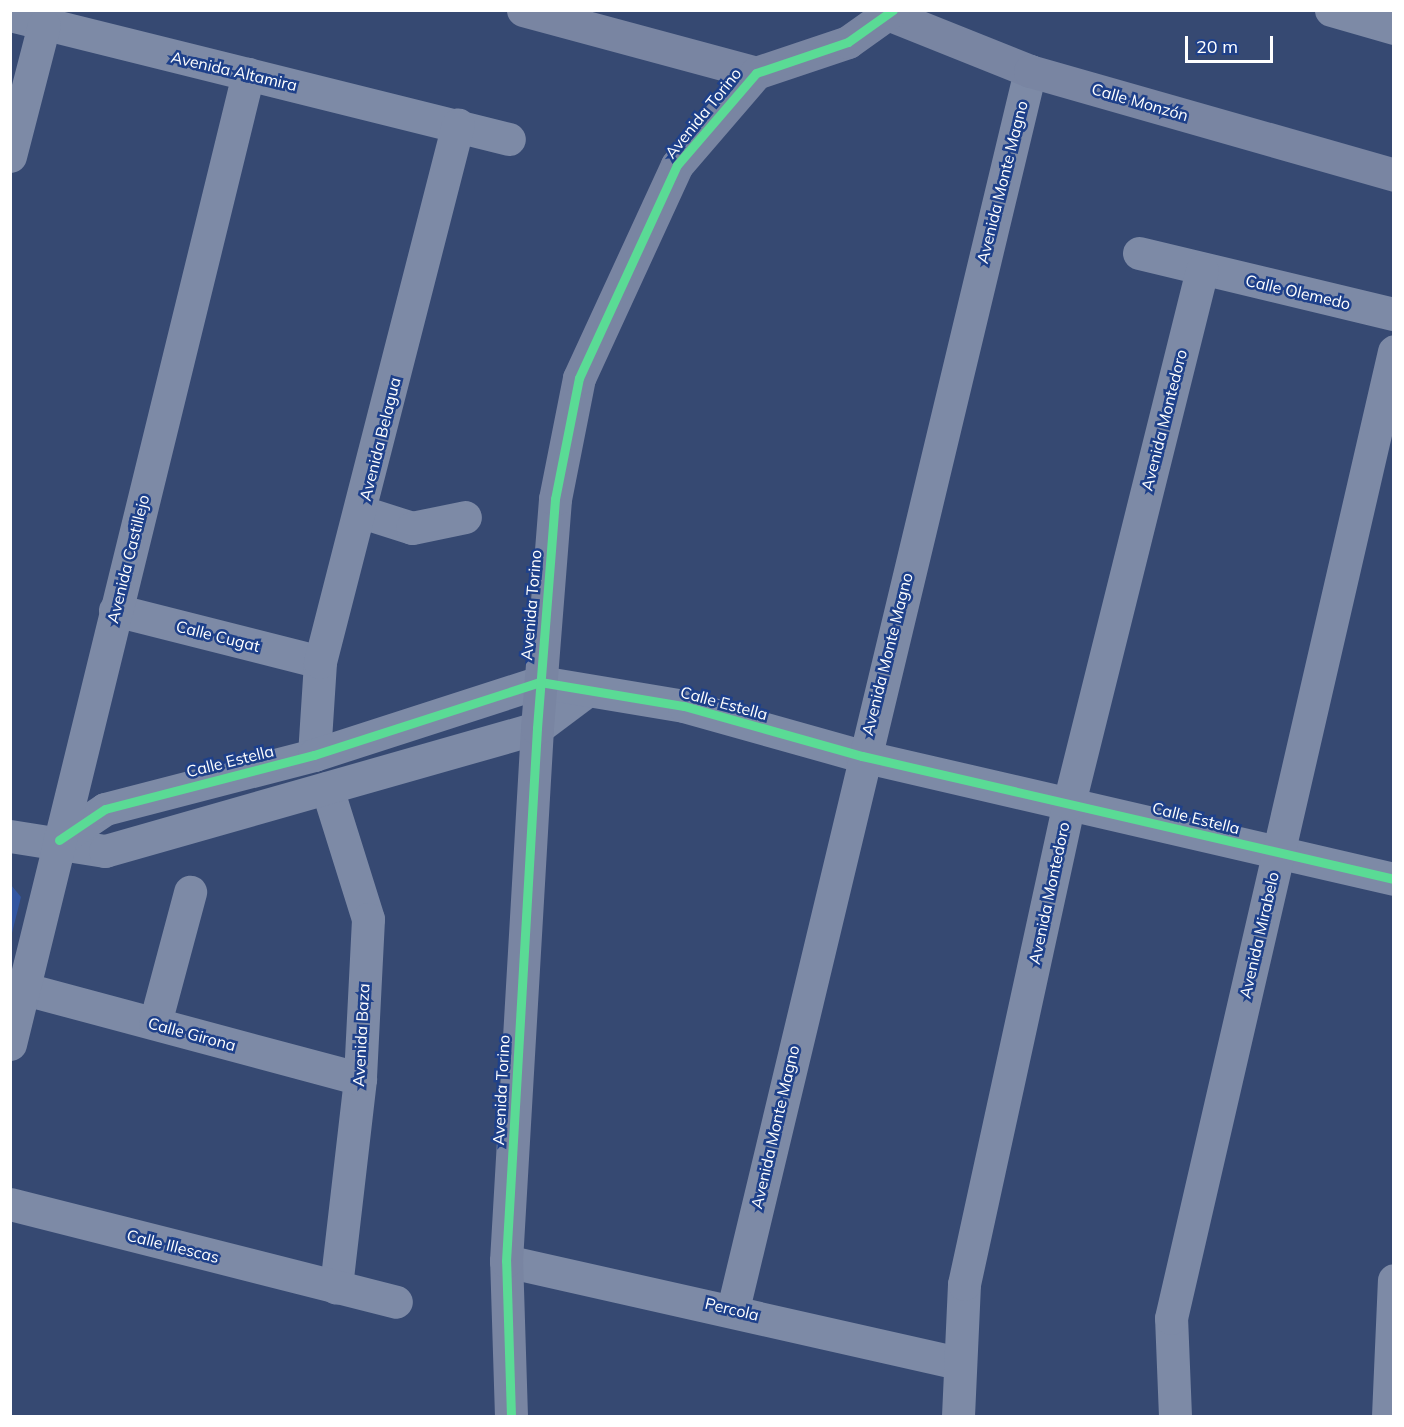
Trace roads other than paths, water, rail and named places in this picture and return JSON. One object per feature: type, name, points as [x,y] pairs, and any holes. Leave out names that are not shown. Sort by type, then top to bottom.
[{"type":"street","points":[[523,10],[756,72]]},
{"type":"street","points":[[1331,10],[1394,28]]},
{"type":"street","name":"Avenida Torino","points":[[511,1416],[506,1261],[540,682],[555,499],[579,378],[677,165],[756,72],[848,42],[892,13]]},
{"type":"street","name":"Calle Monzón","points":[[892,13],[1030,71],[1394,175]]},
{"type":"street","name":"Avenida Altamira","points":[[10,15],[458,124],[509,139]]},
{"type":"street","points":[[10,156],[44,25]]},
{"type":"street","name":"Avenida Monte Magno","points":[[733,1309],[862,756],[1030,71]]},
{"type":"street","name":"Avenida Castillejo","points":[[10,1044],[248,74]]},
{"type":"street","name":"Avenida Belagua","points":[[314,755],[320,662],[362,512],[458,124]]},
{"type":"street","name":"Calle Olemedo","points":[[1139,253],[1202,270],[1394,314]]},
{"type":"street","name":"Avenida Montedoro","points":[[958,1416],[958,1363],[964,1284],[1069,803],[1202,270]]},
{"type":"street","name":"Avenida Mirabelo","points":[[1175,1416],[1171,1318],[1394,351]]},
{"type":"street","points":[[362,512],[412,528],[465,518]]},
{"type":"street","name":"Calle Cugat","points":[[115,610],[320,662]]},
{"type":"street","name":"Calle Estella","points":[[59,840],[105,809],[314,755],[540,682],[585,692],[684,706],[862,756],[1394,879]]},
{"type":"street","points":[[10,836],[59,840],[105,851],[537,728],[585,692]]},
{"type":"street","name":"Avenida Baza","points":[[327,788],[368,919],[360,1079],[336,1288]]},
{"type":"street","points":[[155,1023],[190,892]]},
{"type":"street","name":"Calle Girona","points":[[25,989],[360,1079]]},
{"type":"street","name":"Calle Illescas","points":[[10,1204],[396,1302]]},
{"type":"street","name":"Percola","points":[[506,1261],[733,1309],[958,1363]]},
{"type":"street","points":[[1388,1416],[1394,1280]]}]
